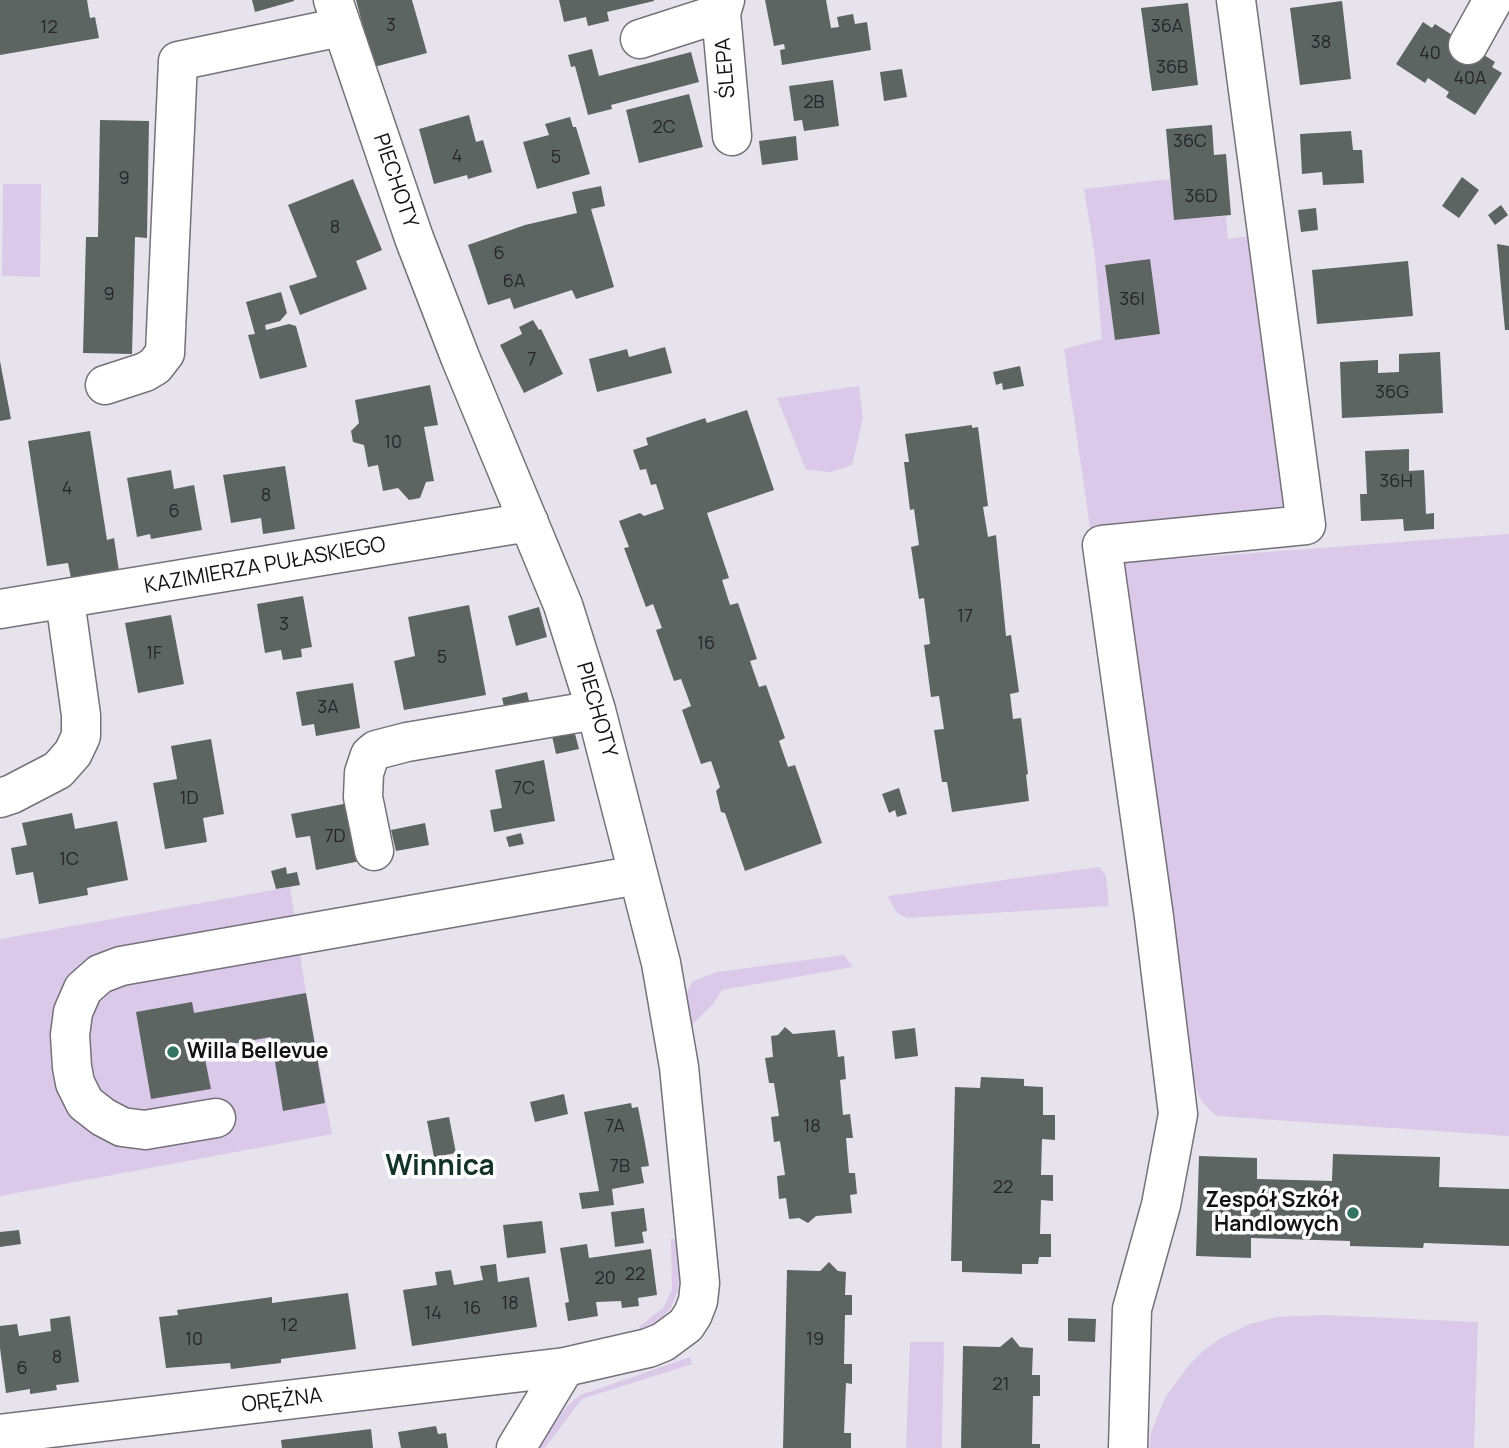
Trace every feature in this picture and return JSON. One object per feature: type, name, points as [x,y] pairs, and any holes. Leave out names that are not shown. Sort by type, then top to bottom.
[{"type":"street","points":[[1128,1448],[1132,1309],[1161,1205],[1178,1114],[1154,917],[1102,545],[1306,525],[1236,0]]},
{"type":"street","points":[[1468,45],[1493,0]]},
{"type":"street","points":[[640,39],[723,7]]},
{"type":"street","name":"ŚLEPA","points":[[723,7],[732,136]]},
{"type":"street","points":[[105,385],[145,372],[155,366],[165,353],[177,61],[299,49],[337,14]]},
{"type":"street","name":"PIECHOTY","points":[[337,14],[414,237],[460,357],[563,605],[596,710],[661,963],[679,1067],[700,1283],[698,1301],[685,1325],[663,1342],[648,1348],[565,1367]]},
{"type":"street","name":"KAZIMIERZA PUŁASKIEGO","points":[[0,609],[529,522]]},
{"type":"street","points":[[0,798],[58,770],[73,753],[81,736],[81,715],[65,600]]},
{"type":"street","points":[[374,851],[363,785],[370,755],[376,750],[407,742],[596,710]]},
{"type":"street","points":[[216,1118],[145,1130],[122,1127],[85,1103],[75,1083],[70,1035],[73,1012],[83,989],[100,974],[121,966],[638,875]]},
{"type":"street","points":[[516,1448],[565,1367]]},
{"type":"street","name":"ORĘŻNA","points":[[0,1434],[565,1367]]},
{"type":"shaded area","points":[[1170,179],[1175,220],[1226,216],[1228,239],[1258,235],[1293,514],[1091,534],[1064,349],[1102,339],[1095,257],[1084,189]],"holes":[[[1149,259],[1160,334],[1115,340],[1105,266]]]},
{"type":"shaded area","points":[[3,184],[41,184],[40,277],[2,276]]},
{"type":"shaded area","points":[[859,386],[863,418],[852,465],[831,472],[806,470],[777,398]]},
{"type":"shaded area","points":[[1509,534],[1509,1136],[1216,1116],[1203,1103],[1192,1069],[1118,563]]},
{"type":"shaded area","points":[[1099,867],[1106,876],[1109,906],[907,918],[897,913],[887,896]]},
{"type":"shaded area","points":[[290,887],[332,1134],[0,1196],[0,939]]},
{"type":"shaded area","points":[[844,955],[853,967],[722,990],[714,1003],[688,1029],[685,996],[693,981],[717,972]]},
{"type":"shaded area","points":[[671,1239],[680,1239],[681,1268],[678,1290],[671,1308],[657,1323],[641,1332],[639,1327],[664,1307],[672,1289]]},
{"type":"shaded area","points":[[1323,1315],[1478,1322],[1474,1448],[1149,1448],[1151,1433],[1165,1398],[1188,1366],[1204,1350],[1250,1324],[1277,1317]]},
{"type":"shaded area","points":[[910,1342],[944,1342],[942,1448],[906,1448]]},
{"type":"shaded area","points":[[690,1357],[692,1364],[582,1399],[545,1448],[535,1448],[567,1406],[580,1395]]},
{"type":"building","points":[[0,0],[87,0],[90,18],[95,17],[99,38],[0,55]]},
{"type":"building","points":[[252,0],[294,0],[294,1],[255,12]]},
{"type":"building","points":[[356,0],[412,0],[427,53],[374,67]]},
{"type":"building","points":[[559,0],[654,1],[607,12],[609,21],[588,26],[586,17],[564,22]]},
{"type":"building","points":[[765,0],[826,0],[831,28],[839,27],[837,17],[853,14],[855,24],[867,22],[871,50],[782,65],[780,50],[785,49],[784,44],[774,46]]},
{"type":"building","points":[[1342,1],[1351,79],[1300,85],[1290,8]]},
{"type":"building","points":[[1188,3],[1198,85],[1152,91],[1141,8]]},
{"type":"building","points":[[1423,22],[1432,28],[1435,24],[1495,62],[1492,67],[1502,73],[1475,115],[1446,97],[1449,92],[1428,78],[1425,83],[1396,64]]},
{"type":"building","points":[[592,49],[599,76],[691,52],[699,82],[611,105],[612,109],[588,115],[575,66],[571,67],[568,55]]},
{"type":"building","points":[[902,69],[907,97],[884,101],[880,72]]},
{"type":"building","points":[[833,80],[839,126],[804,131],[802,120],[794,121],[789,86]]},
{"type":"building","points":[[689,94],[703,147],[639,163],[626,110]]},
{"type":"building","points":[[469,115],[476,142],[483,140],[492,172],[468,179],[467,175],[434,184],[419,129]]},
{"type":"building","points":[[570,117],[573,127],[576,127],[590,174],[537,189],[523,142],[549,135],[545,124]]},
{"type":"building","points":[[100,120],[149,121],[147,238],[135,237],[132,354],[83,353],[86,237],[98,237]]},
{"type":"building","points":[[1212,125],[1214,155],[1226,154],[1231,215],[1174,220],[1166,129]]},
{"type":"building","points":[[1351,131],[1353,150],[1362,150],[1364,183],[1323,185],[1322,172],[1302,174],[1300,134]]},
{"type":"building","points":[[796,136],[798,160],[762,165],[759,141]]},
{"type":"building","points":[[1462,177],[1479,190],[1459,218],[1442,206]]},
{"type":"building","points":[[353,179],[382,250],[356,261],[367,289],[300,315],[289,286],[317,277],[288,205]]},
{"type":"building","points":[[601,186],[605,206],[591,209],[614,287],[576,299],[572,290],[514,309],[510,298],[488,305],[468,245],[525,225],[577,213],[572,192]]},
{"type":"building","points":[[1501,205],[1508,215],[1495,225],[1488,215]]},
{"type":"building","points":[[1316,208],[1318,230],[1301,232],[1298,210]]},
{"type":"building","points":[[1497,244],[1509,246],[1509,330],[1505,330]]},
{"type":"building","points":[[1150,259],[1160,334],[1115,340],[1105,265]]},
{"type":"building","points":[[1408,261],[1413,316],[1317,324],[1312,270]]},
{"type":"building","points":[[281,292],[287,313],[280,321],[265,325],[266,330],[289,324],[296,326],[307,367],[260,379],[248,335],[255,334],[246,302]]},
{"type":"building","points":[[533,320],[539,330],[541,329],[563,374],[524,393],[500,345],[522,334],[519,327]]},
{"type":"building","points":[[665,347],[672,373],[597,392],[589,359],[627,349],[629,357]]},
{"type":"building","points":[[1440,352],[1443,413],[1342,418],[1340,362],[1378,360],[1378,373],[1399,372],[1399,354]]},
{"type":"building","points":[[0,361],[11,419],[0,421]]},
{"type":"building","points":[[1020,366],[1024,386],[1003,390],[1002,383],[996,385],[993,372]]},
{"type":"building","points":[[430,385],[438,425],[424,427],[434,481],[426,482],[420,498],[409,500],[398,488],[383,491],[378,465],[368,467],[364,445],[353,442],[351,431],[359,423],[355,400]]},
{"type":"building","points":[[747,410],[774,490],[707,513],[729,578],[722,580],[730,605],[738,603],[757,659],[750,661],[759,687],[766,685],[785,738],[779,741],[788,767],[795,765],[822,843],[745,871],[725,813],[721,812],[716,791],[720,787],[711,761],[701,764],[682,710],[691,706],[681,679],[674,681],[656,630],[662,628],[653,604],[646,607],[624,548],[629,547],[619,521],[640,513],[644,516],[664,509],[656,484],[651,485],[646,469],[640,470],[633,450],[648,445],[646,438],[705,418],[707,423]]},
{"type":"building","points":[[972,425],[972,428],[978,427],[988,506],[983,507],[988,537],[996,535],[1006,636],[1011,635],[1019,692],[1010,694],[1013,719],[1021,718],[1029,801],[952,812],[947,782],[942,782],[934,730],[944,729],[939,696],[931,697],[924,645],[930,644],[924,598],[919,599],[911,547],[919,545],[914,509],[910,510],[904,462],[909,462],[905,434]]},
{"type":"building","points":[[90,431],[107,540],[114,538],[119,571],[71,578],[68,563],[47,566],[28,441]]},
{"type":"building","points":[[1409,449],[1409,471],[1424,470],[1426,514],[1434,513],[1434,529],[1404,531],[1403,519],[1361,521],[1360,494],[1367,494],[1365,451]]},
{"type":"building","points":[[285,466],[295,529],[263,534],[261,518],[231,523],[223,475]]},
{"type":"building","points":[[171,470],[174,489],[194,485],[202,530],[151,539],[150,534],[137,537],[127,478]]},
{"type":"building","points":[[303,596],[312,647],[301,649],[302,657],[283,660],[281,650],[265,653],[257,604]]},
{"type":"building","points":[[469,605],[486,695],[404,710],[394,661],[415,656],[408,617]]},
{"type":"building","points":[[539,607],[547,637],[516,646],[508,616]]},
{"type":"building","points":[[171,615],[184,684],[138,693],[125,623]]},
{"type":"building","points":[[353,683],[360,728],[316,736],[314,724],[302,726],[296,692]]},
{"type":"building","points":[[527,692],[530,705],[505,711],[502,698]]},
{"type":"building","points":[[574,730],[579,749],[556,754],[552,736]]},
{"type":"building","points":[[211,739],[224,814],[203,818],[207,842],[165,849],[153,783],[177,779],[171,746]]},
{"type":"building","points":[[544,760],[555,821],[494,832],[490,810],[502,808],[495,770]]},
{"type":"building","points":[[899,788],[907,814],[897,817],[895,810],[889,813],[882,794]]},
{"type":"building","points":[[354,802],[365,860],[316,870],[310,836],[296,838],[291,814]]},
{"type":"building","points":[[72,813],[75,829],[117,821],[128,880],[87,888],[88,895],[39,904],[33,872],[16,875],[11,848],[27,845],[22,823]]},
{"type":"building","points":[[425,823],[429,845],[396,851],[391,830]]},
{"type":"building","points":[[521,833],[524,844],[509,847],[506,837]]},
{"type":"building","points":[[286,867],[287,874],[297,872],[300,885],[276,889],[271,871]]},
{"type":"building","name":"Willa Bellevue","points":[[306,993],[325,1103],[283,1111],[271,1037],[203,1049],[211,1089],[151,1099],[136,1012],[192,1002],[194,1013]]},
{"type":"building","points":[[785,1027],[793,1034],[835,1030],[838,1057],[844,1056],[846,1079],[840,1080],[843,1115],[850,1114],[853,1138],[846,1138],[849,1173],[855,1173],[857,1194],[850,1195],[852,1213],[816,1216],[808,1223],[799,1218],[789,1219],[786,1198],[779,1199],[777,1176],[785,1175],[780,1141],[774,1142],[771,1117],[779,1116],[774,1083],[769,1083],[765,1058],[773,1057],[771,1036],[778,1035]]},
{"type":"building","points":[[915,1028],[918,1056],[895,1059],[892,1031]]},
{"type":"building","points":[[981,1077],[1024,1079],[1024,1086],[1043,1087],[1043,1115],[1055,1115],[1055,1140],[1042,1139],[1041,1175],[1053,1175],[1053,1201],[1041,1200],[1040,1234],[1051,1234],[1051,1257],[1039,1257],[1038,1264],[1022,1264],[1022,1274],[962,1272],[962,1261],[951,1261],[955,1087],[980,1088]]},
{"type":"building","points":[[564,1094],[568,1114],[535,1122],[530,1102]]},
{"type":"building","points":[[631,1103],[632,1108],[638,1107],[649,1166],[641,1167],[644,1183],[612,1189],[614,1205],[582,1209],[579,1193],[599,1191],[584,1112]]},
{"type":"building","points":[[449,1117],[456,1153],[434,1157],[427,1121]]},
{"type":"building","name":"Zespół Szkół Handlowych","points":[[1333,1154],[1440,1157],[1439,1187],[1509,1189],[1509,1246],[1424,1243],[1423,1248],[1350,1246],[1350,1241],[1251,1238],[1251,1258],[1196,1256],[1199,1156],[1257,1158],[1257,1179],[1332,1181]]},
{"type":"building","points":[[644,1208],[647,1231],[642,1232],[644,1243],[615,1247],[611,1212]]},
{"type":"building","points":[[542,1221],[546,1253],[507,1258],[503,1225]]},
{"type":"building","points":[[19,1230],[21,1244],[0,1247],[0,1232]]},
{"type":"building","points":[[587,1244],[589,1258],[651,1249],[657,1295],[638,1298],[639,1306],[622,1308],[621,1301],[596,1302],[598,1316],[568,1321],[565,1303],[569,1302],[560,1248]]},
{"type":"building","points":[[829,1262],[838,1271],[846,1272],[845,1295],[852,1295],[852,1315],[845,1315],[844,1364],[852,1364],[852,1384],[846,1383],[844,1433],[851,1433],[851,1448],[783,1448],[787,1270],[820,1271]]},
{"type":"building","points":[[496,1264],[498,1282],[529,1277],[537,1327],[412,1346],[403,1290],[437,1285],[435,1272],[451,1270],[454,1285],[483,1280],[480,1266]]},
{"type":"building","points":[[348,1293],[356,1349],[231,1369],[230,1363],[166,1368],[159,1317],[178,1315],[177,1310],[272,1297],[272,1303]]},
{"type":"building","points":[[70,1316],[79,1382],[56,1385],[57,1390],[44,1392],[30,1394],[30,1389],[6,1393],[0,1326],[17,1324],[19,1336],[51,1331],[50,1319]]},
{"type":"building","points":[[1068,1318],[1096,1319],[1095,1342],[1068,1341]]},
{"type":"building","points":[[1012,1337],[1020,1347],[1033,1348],[1032,1375],[1040,1375],[1040,1396],[1033,1396],[1032,1444],[1040,1444],[1040,1448],[961,1448],[963,1346],[1000,1347]]},
{"type":"building","points":[[436,1426],[438,1434],[446,1433],[448,1448],[401,1448],[398,1432]]},
{"type":"building","points":[[371,1429],[373,1448],[282,1448],[281,1440]]},
{"type":"place","name":"Willa Bellevue","points":[[173,1052]]},
{"type":"place","name":"Zespół Szkół Handlowych","points":[[1353,1213]]},
{"type":"district","name":"Winnica","points":[[440,1167]]}]
